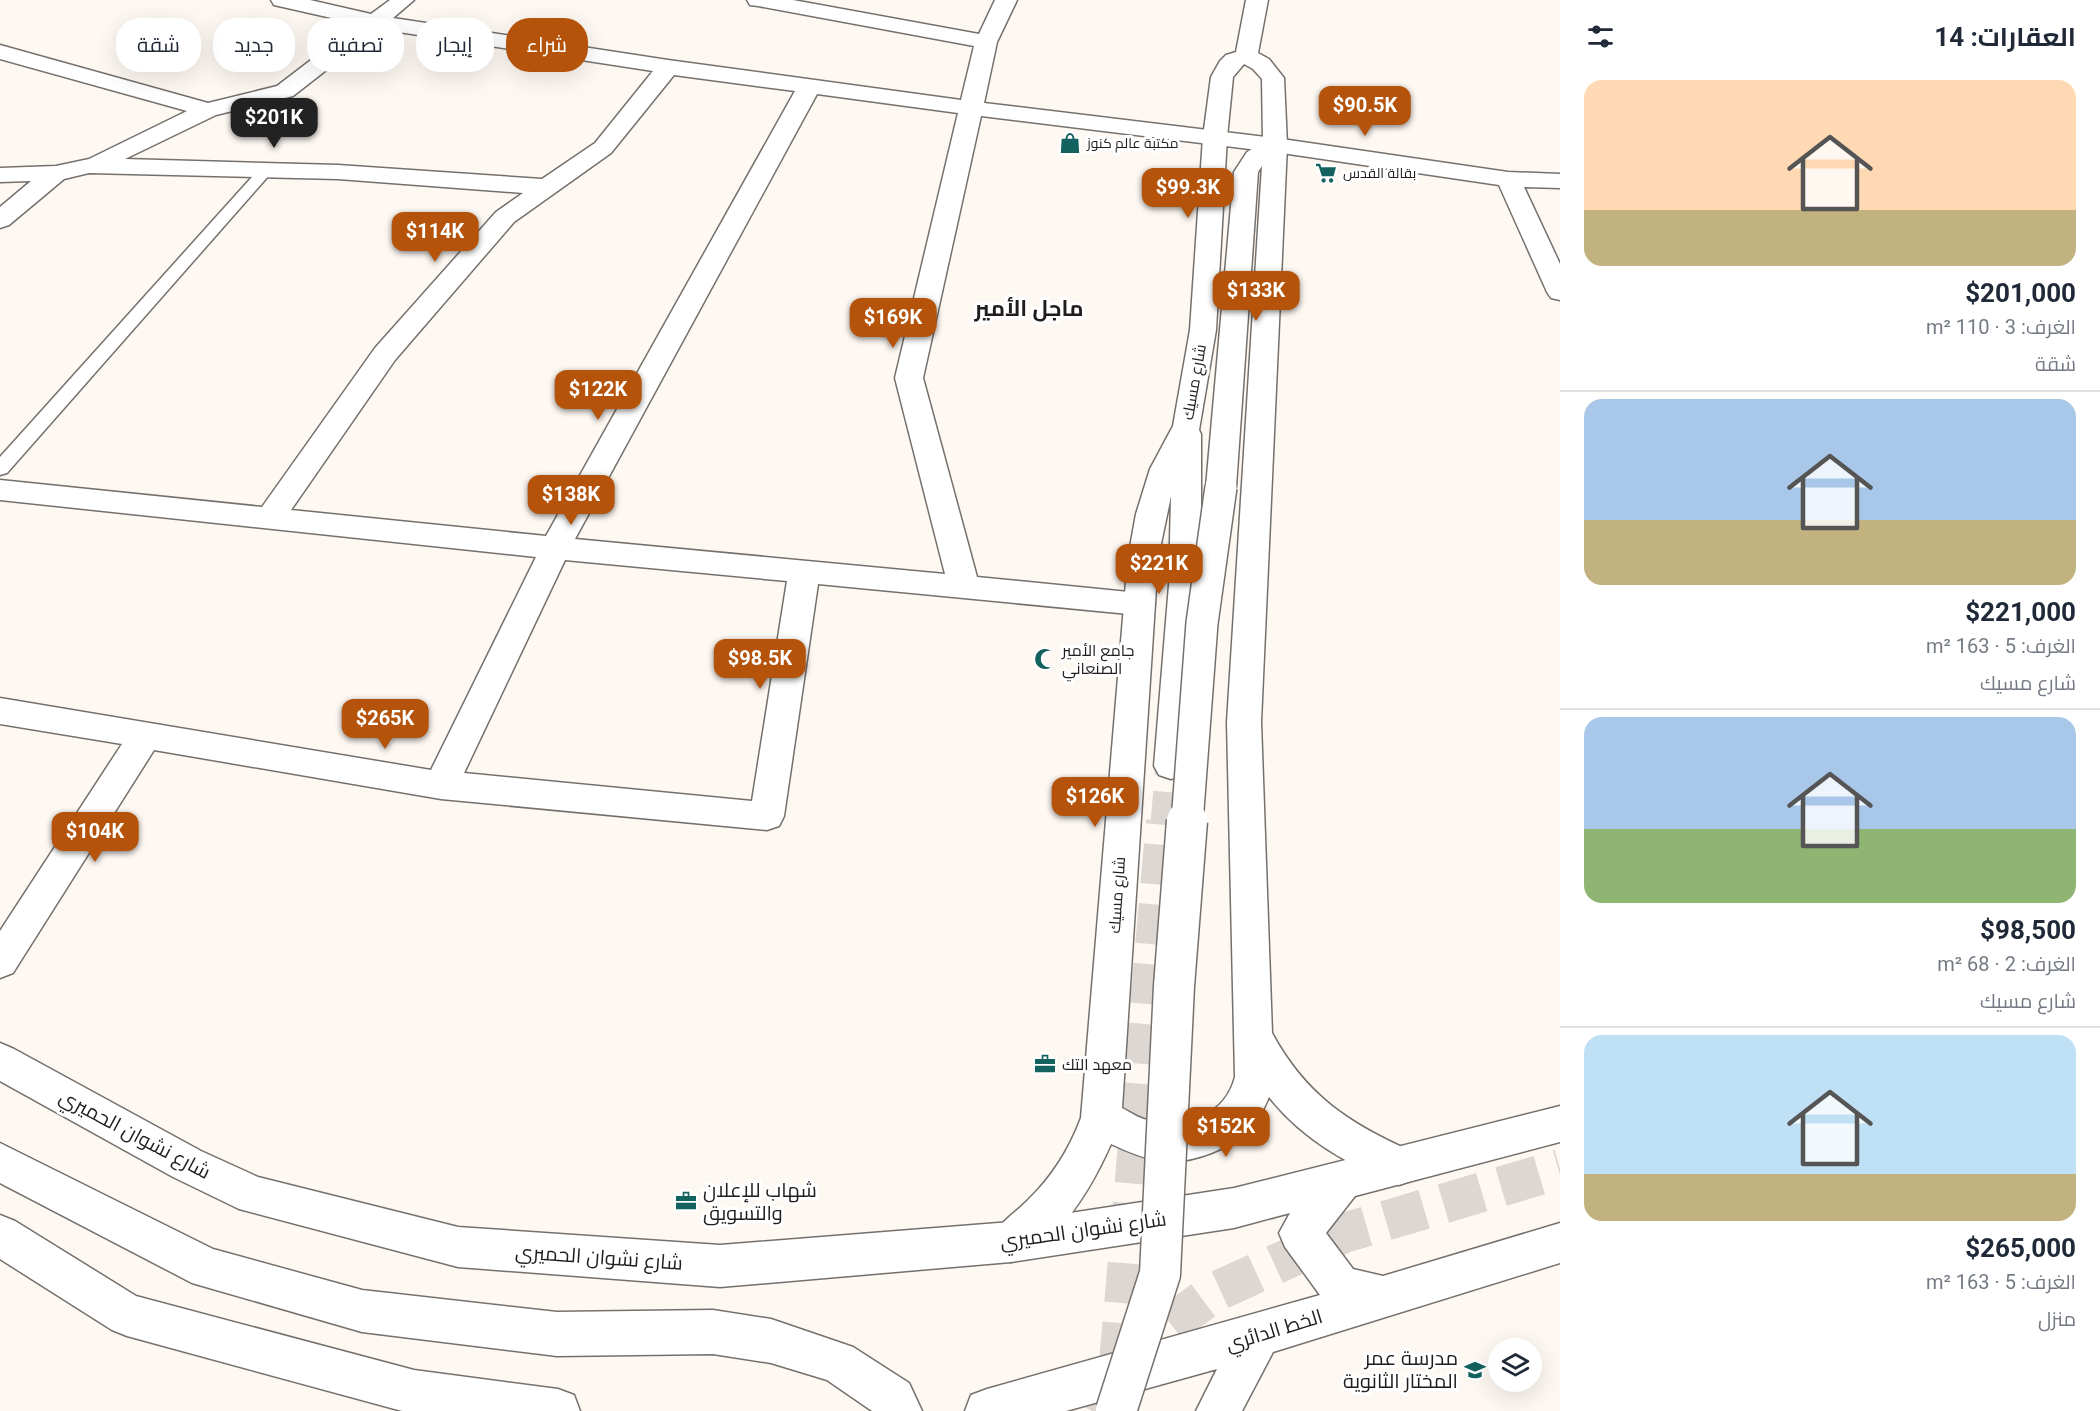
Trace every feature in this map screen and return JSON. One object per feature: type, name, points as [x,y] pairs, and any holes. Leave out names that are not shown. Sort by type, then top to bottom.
[{"type":"street","points":[[282,0],[360,18]]},
{"type":"street","points":[[382,18],[404,0]]},
{"type":"street","points":[[758,0],[836,7],[986,42]]},
{"type":"street","points":[[964,587],[909,378],[986,42],[1006,0]]},
{"type":"street","points":[[1101,1118],[1144,1139],[1176,1142],[1205,1137],[1230,1123],[1246,1102],[1255,1078],[1244,722],[1275,145],[1273,78],[1261,64],[1246,56],[1257,0]]},
{"type":"street","points":[[404,26],[668,67],[971,108],[1215,137],[1508,179],[1560,182]]},
{"type":"street","points":[[0,52],[208,110]]},
{"type":"street","name":"شارع مسيك","points":[[1011,1242],[1059,1199],[1077,1174],[1091,1146],[1101,1118],[1143,558],[1151,514],[1165,469],[1187,426],[1203,330],[1215,137],[1224,71],[1234,60],[1246,56]]},
{"type":"street","points":[[270,518],[385,354],[505,217],[603,148],[668,67]]},
{"type":"street","points":[[0,175],[56,173],[89,166],[208,110],[285,91],[310,72]]},
{"type":"street","points":[[441,785],[555,548],[810,85]]},
{"type":"street","points":[[1116,1411],[1160,1274],[1174,986],[1202,623],[1221,487],[1246,172],[1255,157],[1275,145]]},
{"type":"street","points":[[89,166],[338,172],[547,188]]},
{"type":"street","points":[[0,220],[56,173]]},
{"type":"street","points":[[1508,179],[1560,292]]},
{"type":"street","points":[[1171,766],[1185,585],[1187,426]]},
{"type":"street","points":[[0,490],[555,548],[1139,604]]},
{"type":"street","points":[[0,711],[441,785],[767,816],[804,572]]},
{"type":"street","points":[[0,962],[146,735]]},
{"type":"street","points":[[1253,1035],[1268,1068],[1292,1098],[1322,1125],[1357,1147],[1399,1166]]},
{"type":"street","name":"شارع نشوان الحميري","points":[[0,1061],[188,1164],[254,1195],[458,1247],[720,1266],[1011,1242],[1234,1208],[1341,1182]]},
{"type":"street","points":[[1385,1296],[1341,1288],[1300,1233],[1341,1182],[1560,1124]]},
{"type":"street","points":[[4,1164],[207,1268],[351,1308],[557,1334],[713,1332],[771,1341],[838,1362],[893,1399],[900,1411]]},
{"type":"street","points":[[0,1235],[128,1315],[414,1392],[558,1411]]},
{"type":"street","name":"الخط الدائري","points":[[987,1411],[1259,1335],[1560,1243]]},
{"type":"street","points":[[1218,1411],[1259,1335]]},
{"type":"lane","points":[[0,469],[266,170]]},
{"type":"tunnel","points":[[1166,823],[1171,766]]},
{"type":"tunnel","points":[[1119,1363],[1166,821]]},
{"type":"tunnel","points":[[1092,1411],[1119,1363],[1213,1293],[1344,1233],[1560,1169]]},
{"type":"place","name":"مكتبة عالم كنوز","points":[[1070,143]]},
{"type":"place","name":"بقالة القدس","points":[[1326,173]]},
{"type":"place","name":"جامع الأمير الصنعاني","points":[[1045,659]]},
{"type":"place","name":"معهد التك","points":[[1045,1064]]},
{"type":"place","name":"شهاب للإعلان والتسويق","points":[[686,1201]]},
{"type":"place","name":"مدرسة عمر المختار الثانوية","points":[[1475,1370]]},
{"type":"district","name":"ماجل الأمير","points":[[1029,308]]}]
